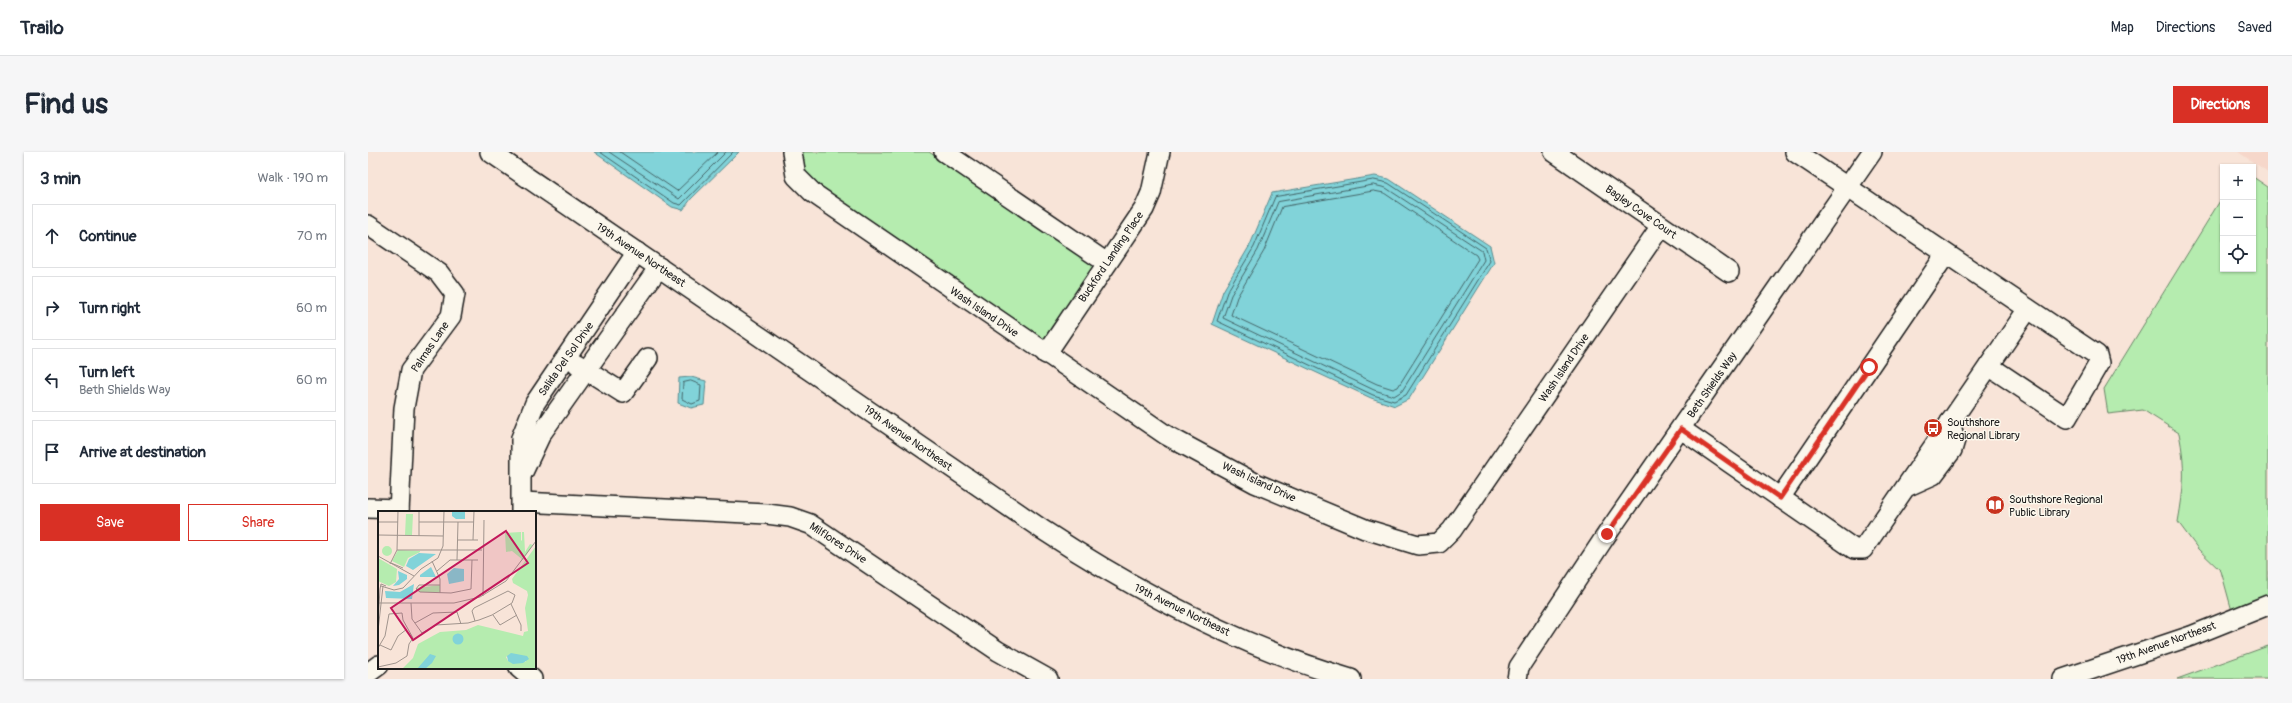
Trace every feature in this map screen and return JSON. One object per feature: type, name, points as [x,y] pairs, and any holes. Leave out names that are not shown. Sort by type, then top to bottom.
[{"type":"street","name":"19th Avenue Northeast","points":[[490,152],[1043,530],[1116,577],[1151,596],[1245,640],[1290,659],[1352,679]]},
{"type":"street","name":"Wash Island Drive","points":[[792,152],[796,176],[813,193],[1166,435],[1255,483],[1365,529],[1418,545],[1439,543],[1452,530],[1661,226]]},
{"type":"street","points":[[944,152],[1107,263]]},
{"type":"street","name":"Buckford Landing Place","points":[[1046,354],[1144,209],[1151,193],[1160,152]]},
{"type":"street","name":"Bagley Cove Court","points":[[1554,152],[1729,272]]},
{"type":"street","points":[[1795,152],[2097,355],[2098,367],[2067,418],[1989,366]]},
{"type":"street","name":"Beth Shields Way","points":[[1517,679],[1519,667],[1607,534],[1872,152]]},
{"type":"street","name":"Palmas Lane","points":[[368,225],[439,273],[455,294],[451,316],[411,370],[404,408],[399,511]]},
{"type":"street","points":[[602,347],[583,334],[583,321],[586,310],[607,300],[637,252]]},
{"type":"street","points":[[1780,498],[1946,254]]},
{"type":"street","name":"Salida Del Sol Drive","points":[[521,475],[541,434],[659,267]]},
{"type":"street","points":[[1681,429],[1854,549],[1863,549],[2028,309]]},
{"type":"street","name":"Salida Del Sol Drive","points":[[521,507],[521,438],[536,403],[583,334]]},
{"type":"street","points":[[567,357],[623,393],[648,358]]},
{"type":"street","name":"Milflores Drive","points":[[521,507],[767,514],[790,517],[803,521],[824,532],[998,651],[1048,679]]},
{"type":"street","points":[[368,508],[399,511]]},
{"type":"street","name":"19th Avenue Northeast","points":[[2063,679],[2191,636],[2268,605]]},
{"type":"street","points":[[368,673],[378,666]]},
{"type":"street","points":[[519,669],[532,679]]},
{"type":"shaded area","points":[[2238,152],[2268,152],[2268,172]]},
{"type":"green space","points":[[800,152],[929,152],[1096,266],[1044,342],[818,186],[804,171]]},
{"type":"green space","points":[[2256,179],[2268,187],[2268,596],[2232,611],[2221,571],[2198,549],[2178,522],[2182,499],[2183,478],[2183,457],[2179,433],[2143,410],[2108,414],[2104,389],[2220,201],[2220,272],[2256,272]]},
{"type":"green space","points":[[2268,646],[2268,679],[2177,679]]},
{"type":"water","points":[[594,152],[739,152],[691,199],[683,210],[672,207]]},
{"type":"water","points":[[1375,176],[1389,179],[1490,246],[1494,263],[1409,399],[1395,406],[1371,398],[1212,324],[1223,291],[1250,245],[1272,193]]},
{"type":"water","points":[[691,377],[706,381],[704,405],[691,408],[678,403],[679,378]]},
{"type":"place","name":"Southshore Regional Library","points":[[1933,428]]},
{"type":"place","name":"Southshore Regional Public Library","points":[[1995,505]]},
{"type":"route","points":[[1607,534],[1681,429],[1780,498],[1869,367]]}]
